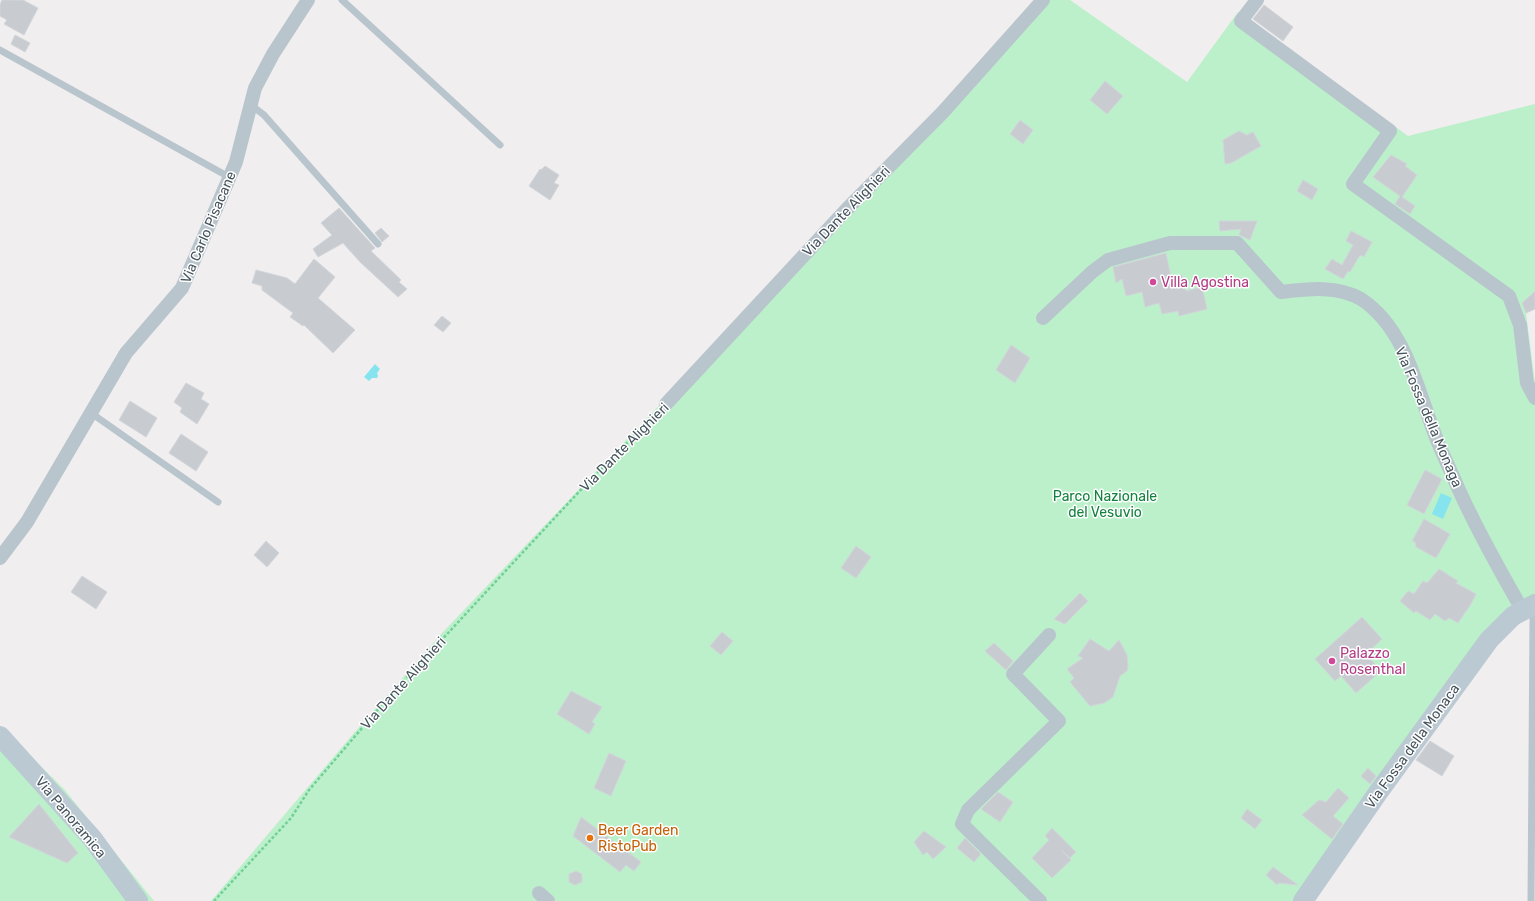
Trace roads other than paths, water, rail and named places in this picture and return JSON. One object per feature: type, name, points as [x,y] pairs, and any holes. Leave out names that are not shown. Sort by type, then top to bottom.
[{"type":"street","name":"Via Carlo Pisacane","points":[[0,558],[26,522],[126,353],[182,288],[236,162],[255,88],[273,54],[308,0]]},
{"type":"street","name":"Via Dante Alighieri","points":[[666,404],[846,210],[943,112],[1043,0]]},
{"type":"street","points":[[1257,0],[1241,22],[1390,131],[1353,184],[1509,296],[1520,326],[1527,384],[1535,398]]},
{"type":"street","name":"Via Fossa della Monaga","points":[[1043,318],[1092,272],[1108,260],[1170,243],[1237,243],[1281,292],[1316,288],[1342,292],[1360,299],[1372,308],[1380,317],[1406,354],[1437,440],[1478,532],[1532,611]]},
{"type":"street","name":"Via Fossa della Monaca","points":[[1303,901],[1376,794],[1489,640],[1513,616],[1532,611]]},
{"type":"street","points":[[1040,901],[962,824],[968,810],[1059,722],[1013,674],[1049,635]]},
{"type":"street","name":"Via Panoramica","points":[[0,736],[92,838],[138,901]]},
{"type":"lane","points":[[342,0],[500,146]]},
{"type":"lane","points":[[0,50],[230,177]]},
{"type":"lane","points":[[251,105],[264,115],[378,244]]},
{"type":"lane","points":[[91,413],[218,502]]},
{"type":"lane","points":[[1532,611],[1532,901]]},
{"type":"water","points":[[375,364],[380,369],[377,373],[378,376],[377,378],[372,378],[369,381],[364,377]]},
{"type":"water","points":[[1441,493],[1452,498],[1443,519],[1432,514]]},
{"type":"place","name":"Villa Agostina","points":[[1153,282]]},
{"type":"place","name":"Palazzo Rosenthal","points":[[1332,661]]},
{"type":"place","name":"Beer Garden RistoPub","points":[[590,838]]},
{"type":"park label","name":"Parco Nazionale del Vesuvio","points":[[1105,504]]}]
